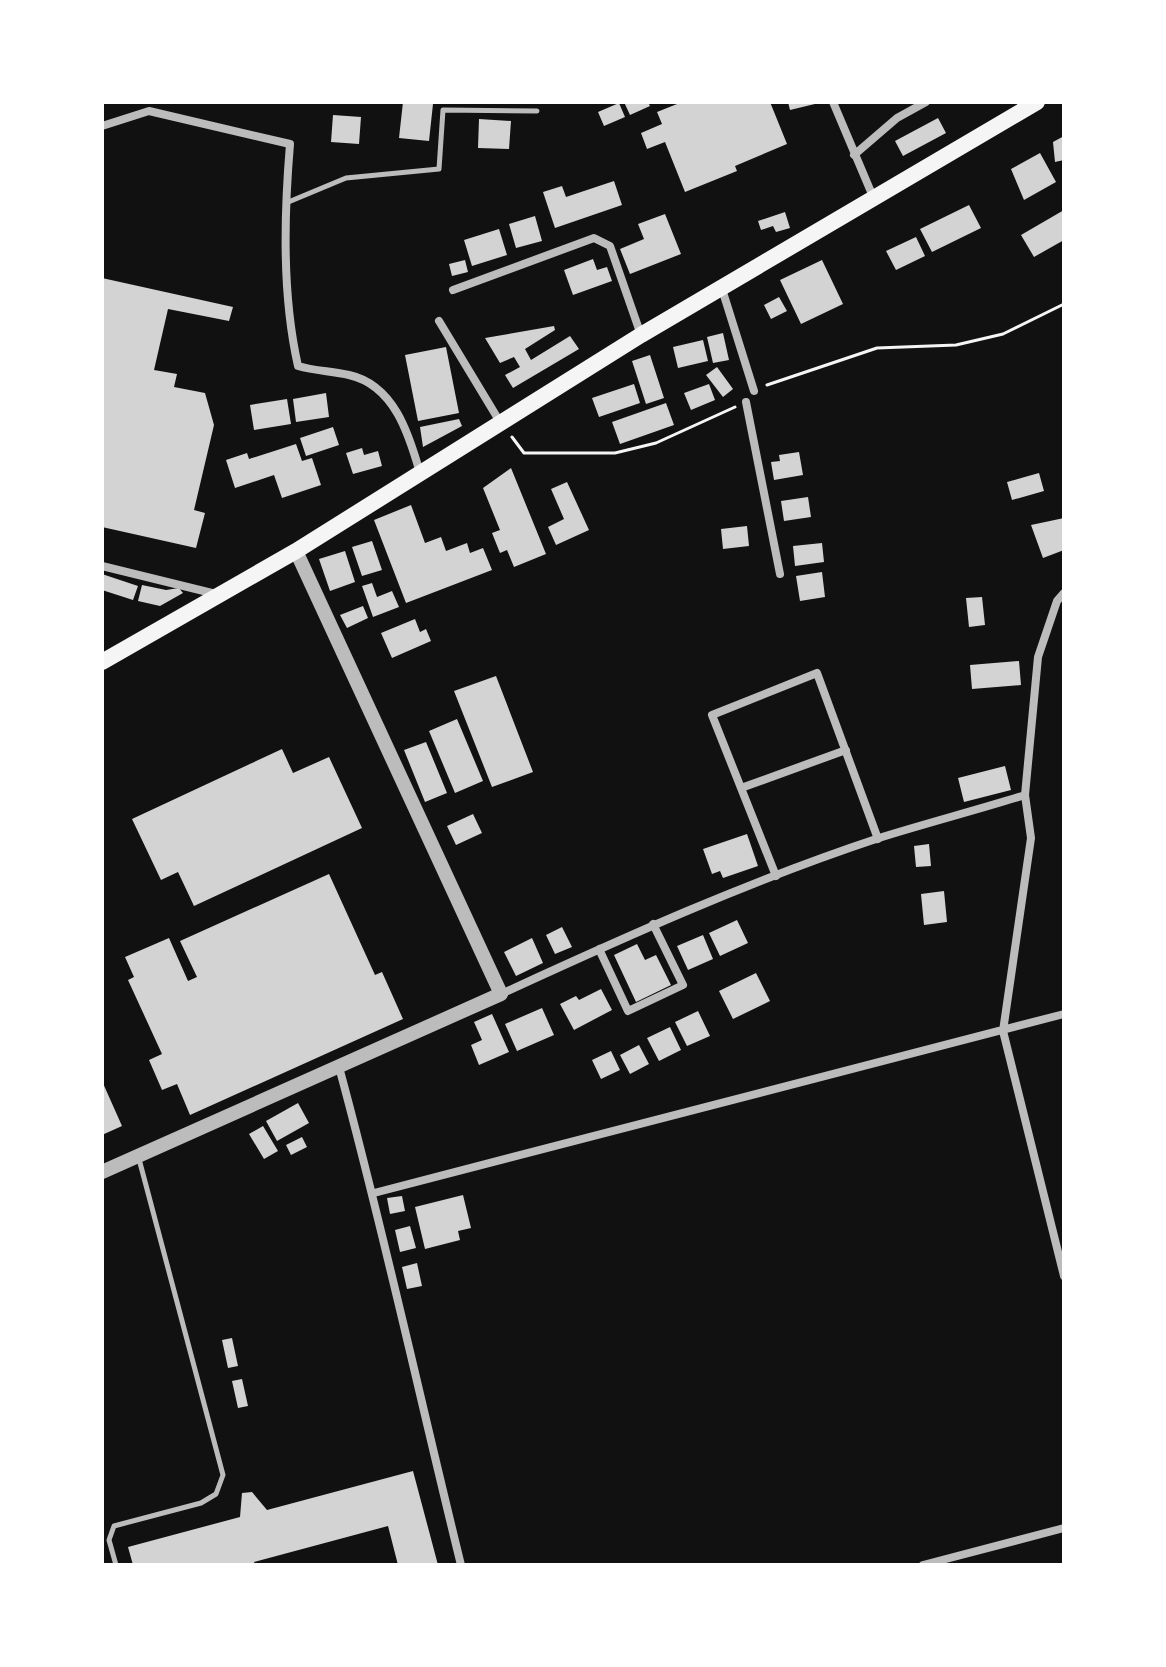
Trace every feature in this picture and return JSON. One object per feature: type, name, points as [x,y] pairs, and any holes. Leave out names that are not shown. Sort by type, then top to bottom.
[{"type":"main road","points":[[102,662],[296,551],[641,335],[1037,102]]},
{"type":"street","points":[[833,102],[874,200]]},
{"type":"street","points":[[854,155],[897,118],[926,102]]},
{"type":"street","points":[[102,126],[151,107],[290,144],[285,203],[292,338],[298,366],[367,380],[387,398],[402,420],[420,473]]},
{"type":"street","points":[[453,290],[594,238],[610,246],[641,335]]},
{"type":"street","points":[[721,288],[754,391]]},
{"type":"street","points":[[439,321],[500,422]]},
{"type":"street","points":[[746,402],[780,574]]},
{"type":"street","points":[[296,551],[501,994]]},
{"type":"street","points":[[102,566],[217,594]]},
{"type":"street","points":[[1064,593],[1057,601],[1038,657],[1025,795],[1031,838],[1003,1031],[1064,1276]]},
{"type":"street","points":[[776,876],[712,715],[817,673],[878,839]]},
{"type":"street","points":[[741,788],[846,750]]},
{"type":"street","points":[[102,1172],[653,924],[878,839],[1025,795]]},
{"type":"street","points":[[599,949],[628,1011],[683,985],[653,924]]},
{"type":"street","points":[[374,1193],[1064,1014]]},
{"type":"street","points":[[339,1067],[374,1193],[397,1306],[461,1565]]},
{"type":"street","points":[[923,1565],[1064,1528]]},
{"type":"lane","points":[[285,203],[346,178],[439,169],[443,110],[537,111]]},
{"type":"lane","points":[[116,1565],[109,1540],[114,1526],[201,1503],[216,1494],[223,1475],[138,1156]]},
{"type":"path","points":[[754,391],[789,375],[877,348],[956,345],[1003,334],[1064,304]]},
{"type":"path","points":[[500,422],[524,453],[615,453],[656,443],[746,402]]},
{"type":"building","points":[[403,102],[433,104],[429,141],[399,138]]},
{"type":"building","points":[[624,102],[648,102],[650,106],[630,115]]},
{"type":"building","points":[[682,102],[770,102],[787,144],[735,166],[737,171],[685,192],[665,142],[647,149],[641,133],[662,124],[657,112]]},
{"type":"building","points":[[788,102],[819,102],[819,103],[790,110]]},
{"type":"building","points":[[619,103],[625,117],[604,126],[598,112]]},
{"type":"building","points":[[333,115],[361,117],[359,144],[331,142]]},
{"type":"building","points":[[938,118],[946,133],[903,156],[895,141]]},
{"type":"building","points":[[479,119],[511,121],[509,149],[478,148]]},
{"type":"building","points":[[1064,136],[1064,160],[1055,162],[1053,142]]},
{"type":"building","points":[[1040,153],[1056,182],[1024,200],[1011,169]]},
{"type":"building","points":[[614,181],[622,205],[555,228],[543,192],[562,186],[566,197]]},
{"type":"building","points":[[969,205],[981,228],[932,252],[920,229]]},
{"type":"building","points":[[1064,210],[1064,240],[1034,257],[1021,235]]},
{"type":"building","points":[[785,212],[790,228],[776,232],[773,226],[761,230],[758,221]]},
{"type":"building","points":[[665,214],[681,254],[630,274],[620,249],[644,239],[638,224]]},
{"type":"building","points":[[535,216],[542,241],[516,248],[509,224]]},
{"type":"building","points":[[499,229],[507,255],[472,266],[464,240]]},
{"type":"building","points":[[916,237],[925,256],[896,270],[886,251]]},
{"type":"building","points":[[593,259],[597,270],[607,267],[612,281],[573,295],[564,270]]},
{"type":"building","points":[[465,260],[468,272],[452,276],[449,264]]},
{"type":"building","points":[[822,260],[843,304],[801,324],[780,280]]},
{"type":"building","points":[[102,278],[233,307],[229,321],[168,309],[154,370],[177,374],[174,387],[205,393],[214,425],[194,510],[205,513],[196,548],[102,527]]},
{"type":"building","points":[[779,297],[787,311],[771,319],[764,305]]},
{"type":"building","points":[[554,326],[555,330],[525,349],[531,360],[570,336],[579,349],[513,388],[505,375],[520,367],[514,357],[500,363],[485,338]]},
{"type":"building","points":[[723,333],[729,360],[713,363],[707,337]]},
{"type":"building","points":[[703,340],[708,361],[678,368],[673,347]]},
{"type":"building","points":[[446,347],[459,413],[418,421],[405,355]]},
{"type":"building","points":[[650,355],[664,398],[646,404],[632,361]]},
{"type":"building","points":[[717,367],[733,389],[723,397],[706,375]]},
{"type":"building","points":[[634,384],[640,403],[599,417],[592,398]]},
{"type":"building","points":[[709,384],[715,400],[691,410],[684,393]]},
{"type":"building","points":[[326,393],[329,417],[296,422],[293,399]]},
{"type":"building","points":[[287,399],[291,424],[254,430],[250,405]]},
{"type":"building","points":[[666,403],[674,425],[620,444],[612,422]]},
{"type":"building","points":[[459,419],[462,426],[423,447],[420,427]]},
{"type":"building","points":[[333,427],[339,445],[306,456],[300,438]]},
{"type":"building","points":[[296,444],[302,461],[312,458],[321,485],[282,498],[274,475],[235,488],[226,460],[247,453],[249,459]]},
{"type":"building","points":[[362,448],[364,455],[378,451],[382,466],[353,474],[346,453]]},
{"type":"building","points":[[799,452],[803,475],[774,480],[771,462],[780,461],[779,455]]},
{"type":"building","points":[[511,468],[546,554],[514,567],[507,550],[500,553],[492,533],[500,530],[483,488]]},
{"type":"building","points":[[1039,473],[1044,491],[1012,500],[1007,482]]},
{"type":"building","points":[[567,482],[589,530],[556,545],[548,527],[564,519],[551,489]]},
{"type":"building","points":[[808,497],[811,517],[784,521],[781,501]]},
{"type":"building","points":[[411,505],[425,543],[441,537],[446,551],[467,543],[470,553],[483,548],[492,570],[406,603],[374,520]]},
{"type":"building","points":[[1064,518],[1064,550],[1043,558],[1031,525]]},
{"type":"building","points":[[747,526],[749,546],[723,549],[721,529]]},
{"type":"building","points":[[372,541],[382,570],[362,576],[352,547]]},
{"type":"building","points":[[822,543],[824,562],[795,566],[793,546]]},
{"type":"building","points":[[345,551],[355,582],[330,591],[319,559]]},
{"type":"building","points":[[822,572],[825,597],[800,601],[796,576]]},
{"type":"building","points":[[102,574],[138,586],[133,600],[102,590]]},
{"type":"building","points":[[372,583],[377,597],[392,591],[399,607],[373,617],[362,586]]},
{"type":"building","points":[[142,585],[166,590],[179,588],[183,593],[160,606],[138,601]]},
{"type":"building","points":[[982,597],[985,625],[969,627],[966,598]]},
{"type":"building","points":[[363,606],[368,618],[347,628],[340,615]]},
{"type":"building","points":[[415,619],[420,632],[426,629],[431,641],[392,658],[381,633]]},
{"type":"building","points":[[1019,661],[1021,685],[972,689],[970,665]]},
{"type":"building","points":[[496,676],[533,772],[492,787],[454,691]]},
{"type":"building","points":[[457,719],[483,781],[455,793],[429,731]]},
{"type":"building","points":[[426,742],[447,793],[425,802],[404,750]]},
{"type":"building","points":[[282,749],[293,773],[329,757],[362,828],[194,906],[178,872],[161,880],[132,819]]},
{"type":"building","points":[[1005,766],[1011,790],[964,802],[958,778]]},
{"type":"building","points":[[473,814],[482,833],[456,845],[447,826]]},
{"type":"building","points":[[747,834],[758,866],[723,878],[720,871],[712,874],[703,849]]},
{"type":"building","points":[[929,844],[931,866],[916,867],[914,846]]},
{"type":"building","points":[[329,874],[375,975],[382,972],[403,1019],[190,1115],[177,1084],[162,1090],[149,1060],[162,1054],[128,980],[134,977],[125,957],[169,938],[188,981],[197,977],[180,941]]},
{"type":"building","points":[[944,891],[947,922],[924,925],[921,894]]},
{"type":"building","points":[[737,920],[748,943],[720,956],[709,933]]},
{"type":"building","points":[[562,927],[572,947],[555,954],[546,935]]},
{"type":"building","points":[[703,935],[713,959],[688,970],[677,946]]},
{"type":"building","points":[[532,938],[543,963],[516,976],[504,952]]},
{"type":"building","points":[[637,944],[645,960],[656,955],[671,985],[636,1002],[614,955]]},
{"type":"building","points":[[756,973],[770,1001],[733,1019],[719,991]]},
{"type":"building","points":[[601,989],[612,1010],[574,1030],[560,1004],[576,996],[579,1000]]},
{"type":"building","points":[[542,1008],[554,1035],[517,1051],[505,1024]]},
{"type":"building","points":[[698,1011],[710,1036],[687,1046],[675,1022]]},
{"type":"building","points":[[492,1014],[509,1052],[479,1065],[471,1045],[482,1040],[474,1022]]},
{"type":"building","points":[[670,1027],[681,1050],[659,1061],[647,1038]]},
{"type":"building","points":[[639,1045],[649,1064],[630,1074],[620,1055]]},
{"type":"building","points":[[611,1051],[620,1070],[601,1079],[592,1060]]},
{"type":"building","points":[[102,1081],[122,1126],[102,1135]]},
{"type":"building","points":[[298,1103],[309,1123],[277,1141],[266,1121]]},
{"type":"building","points":[[263,1126],[278,1151],[264,1159],[249,1134]]},
{"type":"building","points":[[302,1137],[307,1147],[291,1155],[286,1145]]},
{"type":"building","points":[[463,1195],[471,1228],[458,1231],[460,1240],[425,1249],[415,1207]]},
{"type":"building","points":[[402,1196],[405,1211],[390,1214],[387,1198]]},
{"type":"building","points":[[410,1226],[416,1248],[400,1252],[395,1230]]},
{"type":"building","points":[[417,1263],[422,1286],[407,1289],[402,1267]]},
{"type":"building","points":[[232,1338],[238,1366],[228,1368],[222,1340]]},
{"type":"building","points":[[242,1379],[248,1406],[238,1408],[232,1381]]},
{"type":"building","points":[[413,1471],[438,1565],[398,1565],[388,1526],[254,1562],[255,1565],[133,1565],[128,1547],[240,1517],[242,1493],[252,1492],[267,1510]]}]
